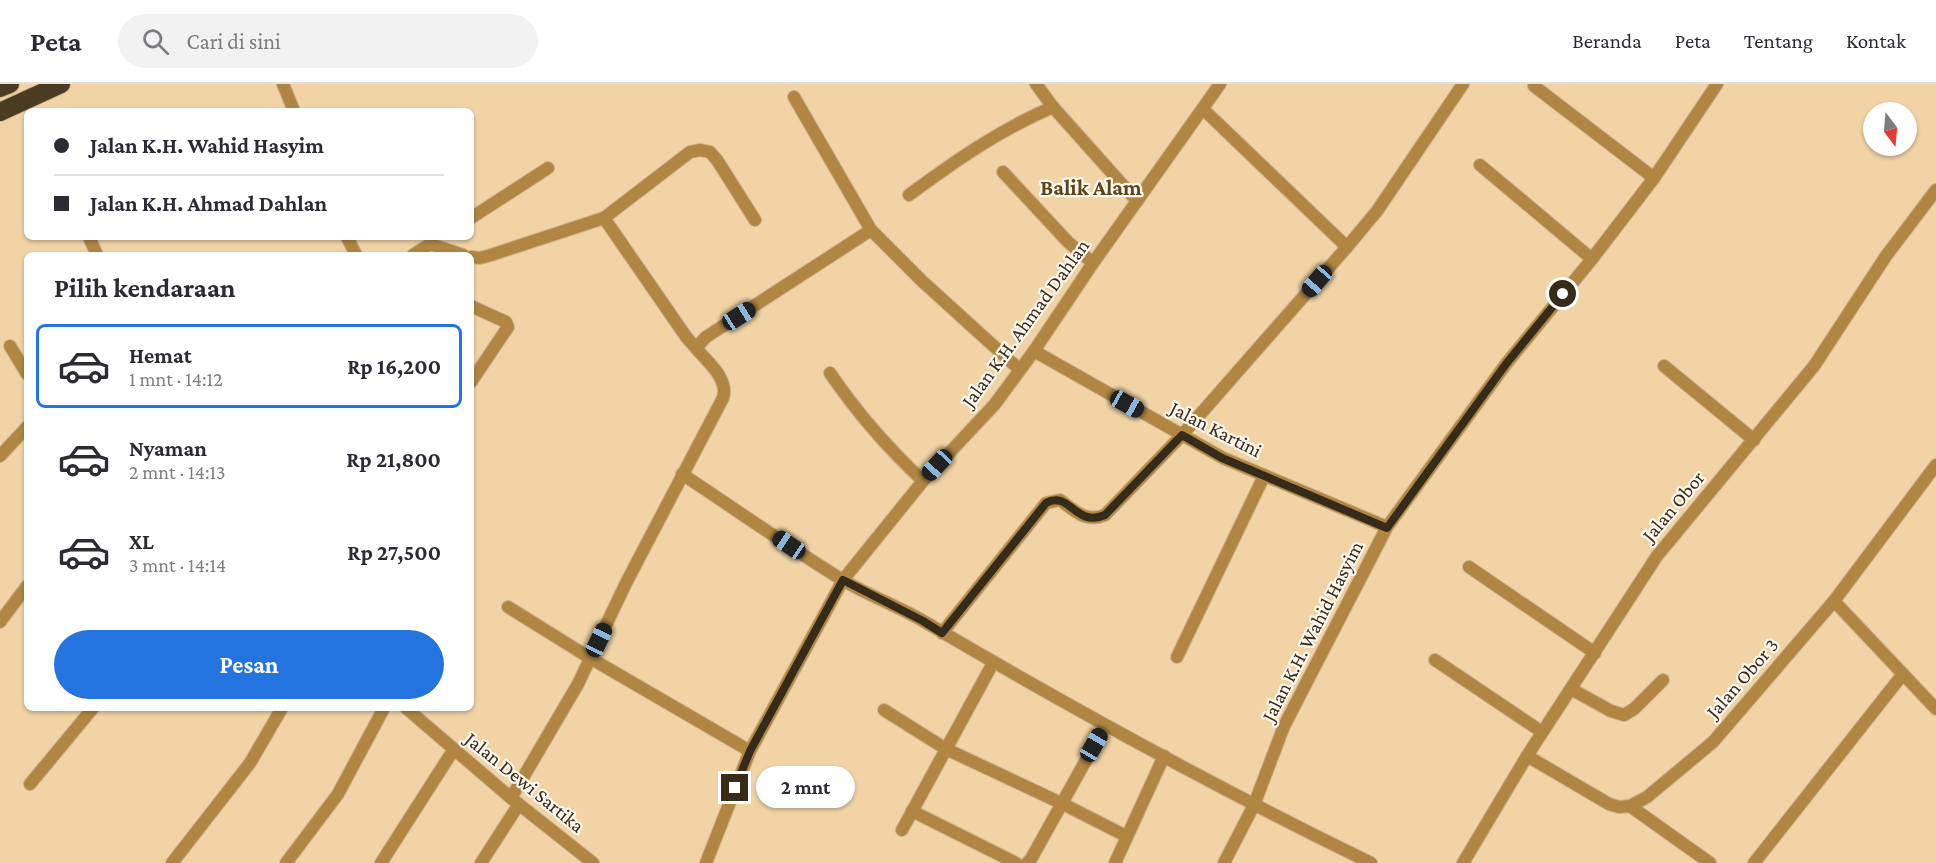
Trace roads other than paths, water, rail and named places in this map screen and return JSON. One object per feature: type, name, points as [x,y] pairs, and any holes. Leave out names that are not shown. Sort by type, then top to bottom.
[{"type":"highway","points":[[0,88],[10,84]]},
{"type":"highway","points":[[0,112],[30,105],[61,84]]},
{"type":"street","points":[[283,84],[293,108]]},
{"type":"street","points":[[1036,84],[1053,107],[1137,201]]},
{"type":"street","name":"Jalan K.H. Ahmad Dahlan","points":[[706,863],[750,751],[843,580],[923,481],[995,404],[1220,84]]},
{"type":"street","points":[[942,633],[1046,503],[1060,500],[1087,519],[1096,519],[1105,515],[1182,435],[1377,211],[1463,84]]},
{"type":"street","name":"Jalan K.H. Wahid Hasyim","points":[[1224,863],[1254,806],[1284,726],[1387,528],[1506,364],[1592,259],[1654,178],[1717,84]]},
{"type":"street","points":[[1534,86],[1654,178]]},
{"type":"street","points":[[794,97],[871,230],[922,281],[1019,369]]},
{"type":"street","points":[[909,195],[966,153],[1053,107]]},
{"type":"street","points":[[1203,109],[1347,247]]},
{"type":"street","points":[[474,257],[491,255],[604,218],[690,152],[700,150],[710,152],[717,160],[754,220]]},
{"type":"street","points":[[1480,165],[1592,259]]},
{"type":"street","points":[[474,216],[548,168]]},
{"type":"street","points":[[1003,172],[1068,242],[1093,263]]},
{"type":"street","name":"Jalan Obor","points":[[1463,863],[1542,732],[1657,556],[1814,366],[1886,256],[1936,190]]},
{"type":"street","points":[[481,863],[578,684],[682,474],[725,393],[720,376],[687,338],[604,218]]},
{"type":"street","points":[[696,348],[706,337],[871,230]]},
{"type":"street","points":[[418,252],[436,241],[457,252]]},
{"type":"street","points":[[474,307],[506,322],[508,327],[474,378]]},
{"type":"street","points":[[10,346],[24,369]]},
{"type":"street","name":"Jalan Kartini","points":[[1034,351],[1222,458],[1387,528]]},
{"type":"street","points":[[1664,366],[1754,440]]},
{"type":"street","points":[[830,373],[851,405],[891,450],[923,481]]},
{"type":"street","points":[[0,456],[24,430]]},
{"type":"street","name":"Jalan Obor 3","points":[[1630,806],[1647,796],[1713,742],[1834,601],[1936,465]]},
{"type":"street","points":[[682,474],[843,580],[913,615],[1105,726],[1254,806],[1371,863]]},
{"type":"street","points":[[1177,657],[1264,476]]},
{"type":"street","points":[[1469,567],[1594,653]]},
{"type":"street","points":[[0,622],[24,590]]},
{"type":"street","points":[[1834,601],[1935,705]]},
{"type":"street","points":[[508,607],[590,658],[750,751]]},
{"type":"street","points":[[1435,660],[1542,732]]},
{"type":"street","points":[[902,830],[993,663]]},
{"type":"street","points":[[1754,863],[1903,674]]},
{"type":"street","points":[[1571,689],[1623,715],[1634,709],[1664,680]]},
{"type":"street","points":[[884,710],[946,749],[1126,836]]},
{"type":"street","points":[[30,784],[91,711]]},
{"type":"street","points":[[172,863],[250,764],[280,711]]},
{"type":"street","points":[[286,863],[338,794],[382,711]]},
{"type":"street","name":"Jalan Dewi Sartika","points":[[410,711],[515,801],[593,863]]},
{"type":"street","points":[[1027,863],[1105,726]]},
{"type":"street","points":[[381,863],[454,749]]},
{"type":"street","points":[[1115,863],[1164,756]]},
{"type":"street","points":[[1527,756],[1609,804],[1619,807],[1630,806],[1710,863]]},
{"type":"street","points":[[912,811],[1016,863]]},
{"type":"district","name":"Balik Alam","points":[[1091,187]]}]
